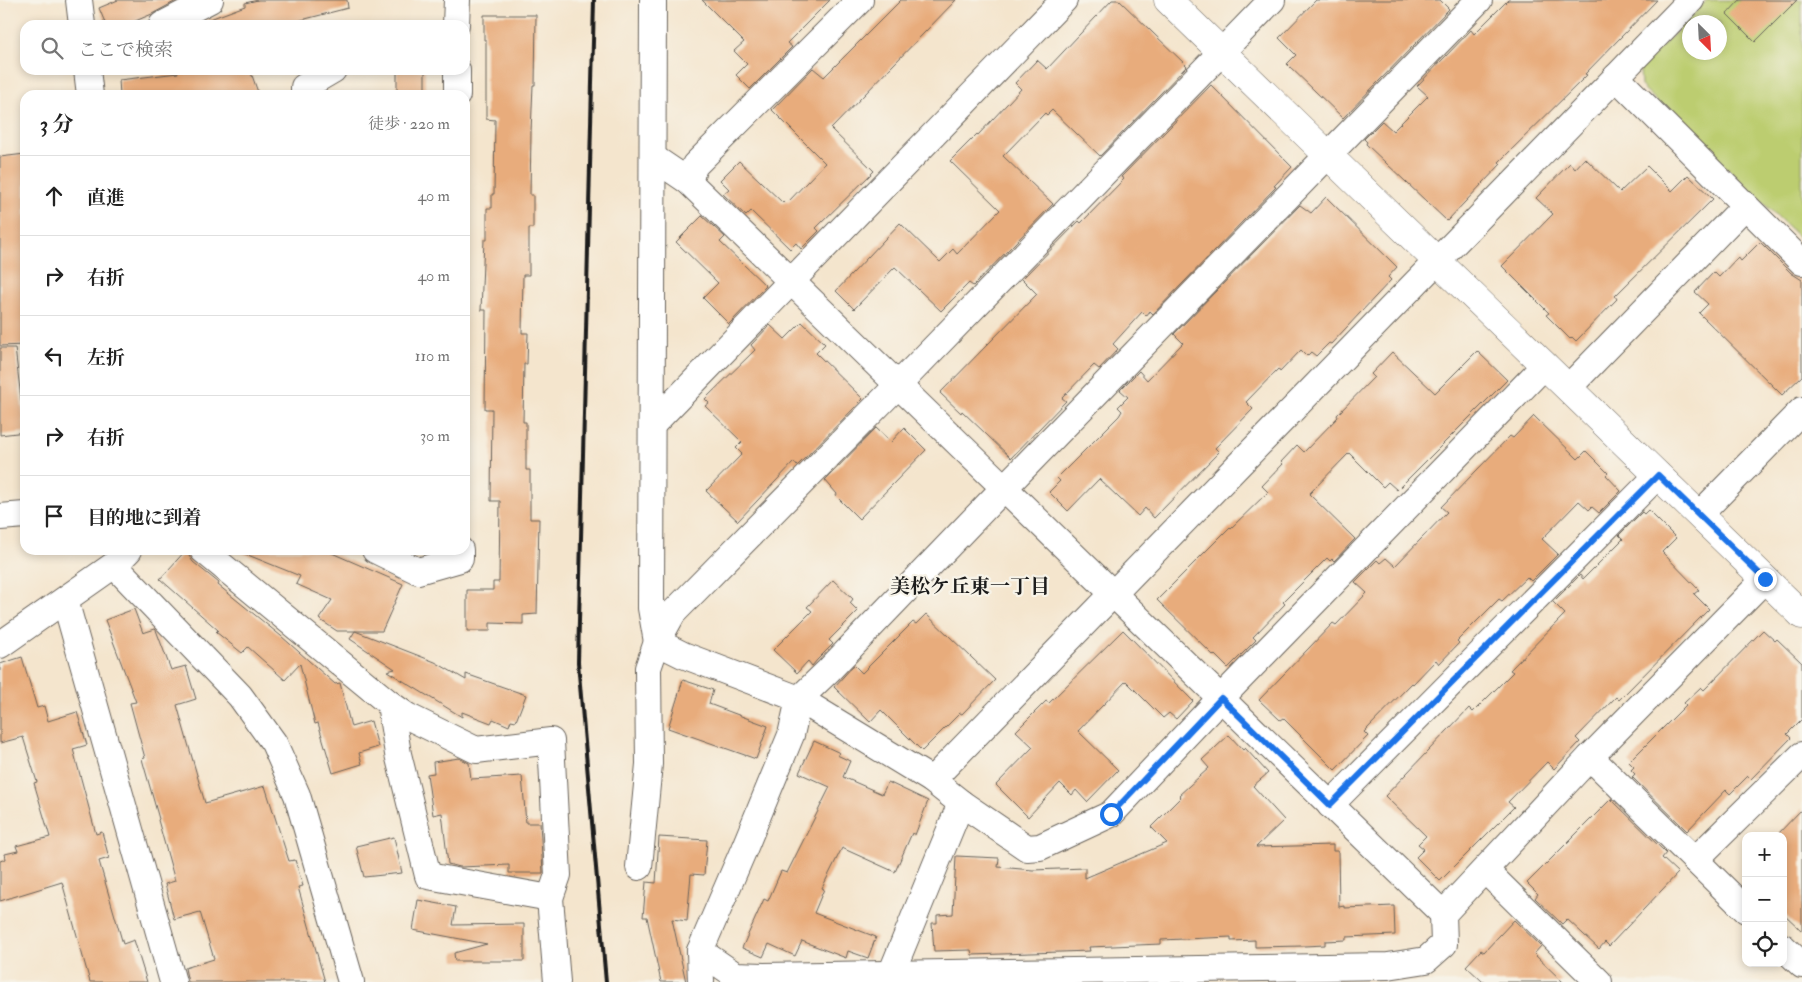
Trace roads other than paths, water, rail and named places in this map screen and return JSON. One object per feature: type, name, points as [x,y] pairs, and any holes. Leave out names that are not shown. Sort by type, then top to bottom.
[{"type":"street","points":[[79,0],[81,20]]},
{"type":"street","points":[[172,20],[210,0]]},
{"type":"street","points":[[456,20],[457,0]]},
{"type":"street","points":[[653,0],[654,158],[651,608],[657,642]]},
{"type":"street","points":[[688,181],[695,165],[860,0]]},
{"type":"street","points":[[652,425],[1064,0]]},
{"type":"street","points":[[1168,0],[1802,615]]},
{"type":"street","points":[[639,867],[649,764],[648,668],[657,642],[673,612],[899,384],[1272,0]]},
{"type":"street","points":[[701,982],[700,951],[791,734],[799,699],[1479,0]]},
{"type":"street","points":[[932,780],[1691,0]]},
{"type":"street","points":[[88,75],[89,90]]},
{"type":"street","points":[[304,90],[304,87],[324,75]]},
{"type":"street","points":[[457,75],[457,90]]},
{"type":"street","points":[[1616,77],[1802,262]]},
{"type":"street","points":[[654,158],[688,181],[792,280],[1443,914],[1444,944],[1426,960],[1388,966],[764,976],[735,975],[700,951]]},
{"type":"street","points":[[1568,388],[1745,206]]},
{"type":"street","points":[[657,642],[683,655],[799,699],[932,780],[961,803],[1027,848],[1040,847],[1111,814],[1221,698],[1545,365]]},
{"type":"street","points":[[1699,515],[1802,410]]},
{"type":"street","points":[[1330,805],[1658,475]]},
{"type":"street","points":[[0,517],[20,515]]},
{"type":"street","points":[[209,555],[407,716],[476,750],[551,741],[558,875],[550,898],[557,982]]},
{"type":"street","points":[[385,555],[418,571],[460,559],[460,555]]},
{"type":"street","points":[[0,645],[121,558],[240,696],[274,743],[297,795],[351,982]]},
{"type":"street","points":[[1443,914],[1590,758],[1765,579]]},
{"type":"street","points":[[65,600],[172,982]]},
{"type":"street","points":[[390,704],[398,754],[428,876],[550,898]]},
{"type":"street","points":[[1695,860],[1802,755]]},
{"type":"street","points":[[1590,758],[1742,906]]},
{"type":"street","points":[[891,974],[961,803]]},
{"type":"street","points":[[1484,870],[1599,982]]},
{"type":"street","points":[[1787,951],[1802,965]]},
{"type":"street","points":[[1792,982],[1802,972]]},
{"type":"railway","points":[[594,0],[578,662],[606,982]]},
{"type":"district","name":"美松ケ丘東一丁目","points":[[970,586]]}]
